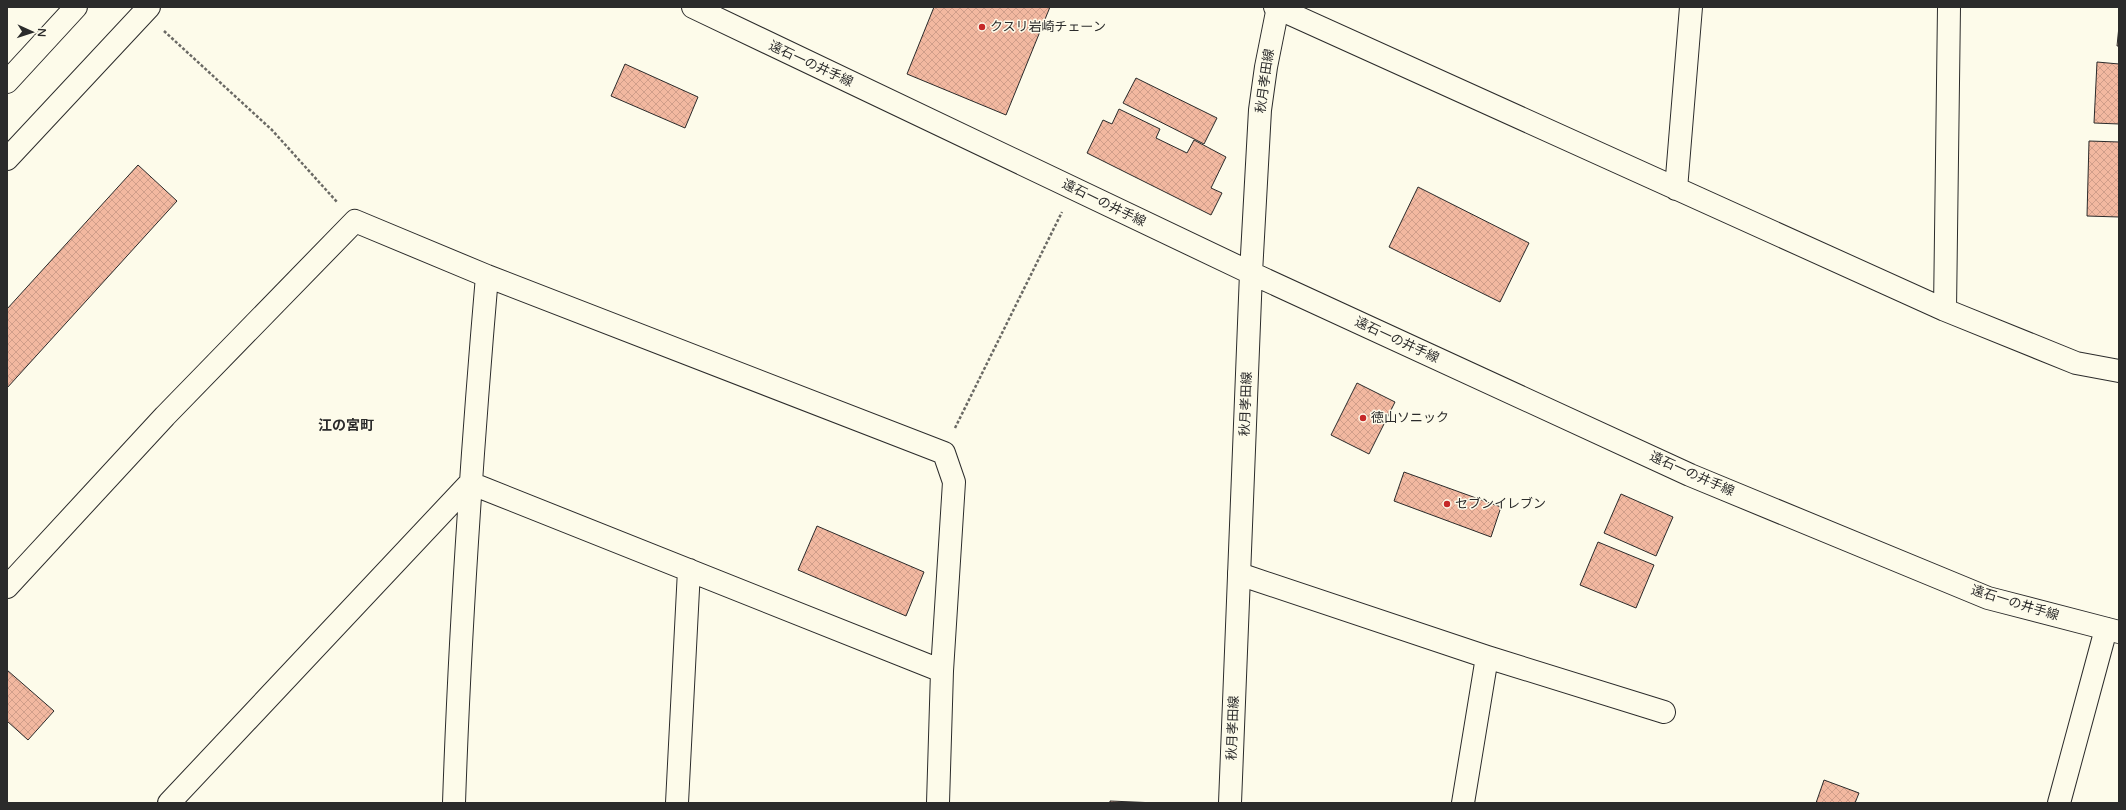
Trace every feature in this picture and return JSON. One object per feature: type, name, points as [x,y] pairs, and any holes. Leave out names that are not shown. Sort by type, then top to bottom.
[{"type":"main road","points":[[7,82],[76,7]]},
{"type":"main road","name":"遠石一の井手線","points":[[692,7],[1251,273],[1698,478],[1988,598],[2112,630]]},
{"type":"main road","points":[[1277,7],[1945,310],[2076,363],[2119,371]]},
{"type":"main road","name":"秋月孝田線","points":[[1230,803],[1251,273],[1260,110],[1277,7]]},
{"type":"main road","points":[[1676,189],[1691,7]]},
{"type":"main road","points":[[1945,310],[1949,7]]},
{"type":"main road","points":[[7,159],[146,10]]},
{"type":"main road","points":[[7,587],[165,416],[355,221],[487,276],[944,453],[954,482],[942,671],[938,803]]},
{"type":"main road","points":[[454,803],[459,660],[470,483],[487,276]]},
{"type":"main road","points":[[470,483],[942,671]]},
{"type":"main road","points":[[169,803],[470,483]]},
{"type":"main road","points":[[677,803],[689,570]]},
{"type":"main road","points":[[1239,574],[1487,657],[1664,712]]},
{"type":"main road","points":[[2059,803],[2112,630]]},
{"type":"main road","points":[[1463,803],[1487,657]]},
{"type":"path","points":[[146,10],[272,130],[355,221]]},
{"type":"path","points":[[944,453],[1073,188]]},
{"type":"building","points":[[934,7],[1050,7],[1006,115],[907,74]]},
{"type":"building","points":[[2119,26],[2119,46],[2117,46]]},
{"type":"building","points":[[2097,62],[2119,64],[2119,124],[2094,123]]},
{"type":"building","points":[[625,64],[698,97],[685,128],[611,96]]},
{"type":"building","points":[[1136,78],[1217,118],[1204,144],[1123,103]]},
{"type":"building","points":[[1119,109],[1160,129],[1156,138],[1187,153],[1194,140],[1226,157],[1211,188],[1222,193],[1211,215],[1087,153],[1103,120],[1112,124]]},
{"type":"building","points":[[2089,141],[2119,142],[2119,217],[2087,216]]},
{"type":"building","points":[[138,165],[177,201],[7,388],[7,309]]},
{"type":"building","points":[[1418,187],[1529,243],[1500,302],[1389,247]]},
{"type":"building","name":"徳山ソニック","points":[[1357,383],[1395,402],[1369,454],[1331,435]]},
{"type":"building","name":"セブンイレブン","points":[[1404,472],[1501,507],[1491,537],[1394,501]]},
{"type":"building","points":[[1621,494],[1673,517],[1656,556],[1604,533]]},
{"type":"building","points":[[817,526],[924,572],[906,616],[798,570]]},
{"type":"building","points":[[1598,542],[1654,565],[1636,608],[1580,585]]},
{"type":"building","points":[[7,670],[54,711],[28,740],[7,721]]},
{"type":"building","points":[[1824,780],[1859,793],[1855,803],[1816,803]]},
{"type":"building","points":[[1110,801],[1157,803],[1110,803]]},
{"type":"place","name":"クスリ岩崎チェーン","points":[[982,27]]},
{"type":"place","name":"徳山ソニック","points":[[1363,418]]},
{"type":"place","name":"セブンイレブン","points":[[1447,504]]},
{"type":"district","name":"江の宮町","points":[[346,425]]}]
